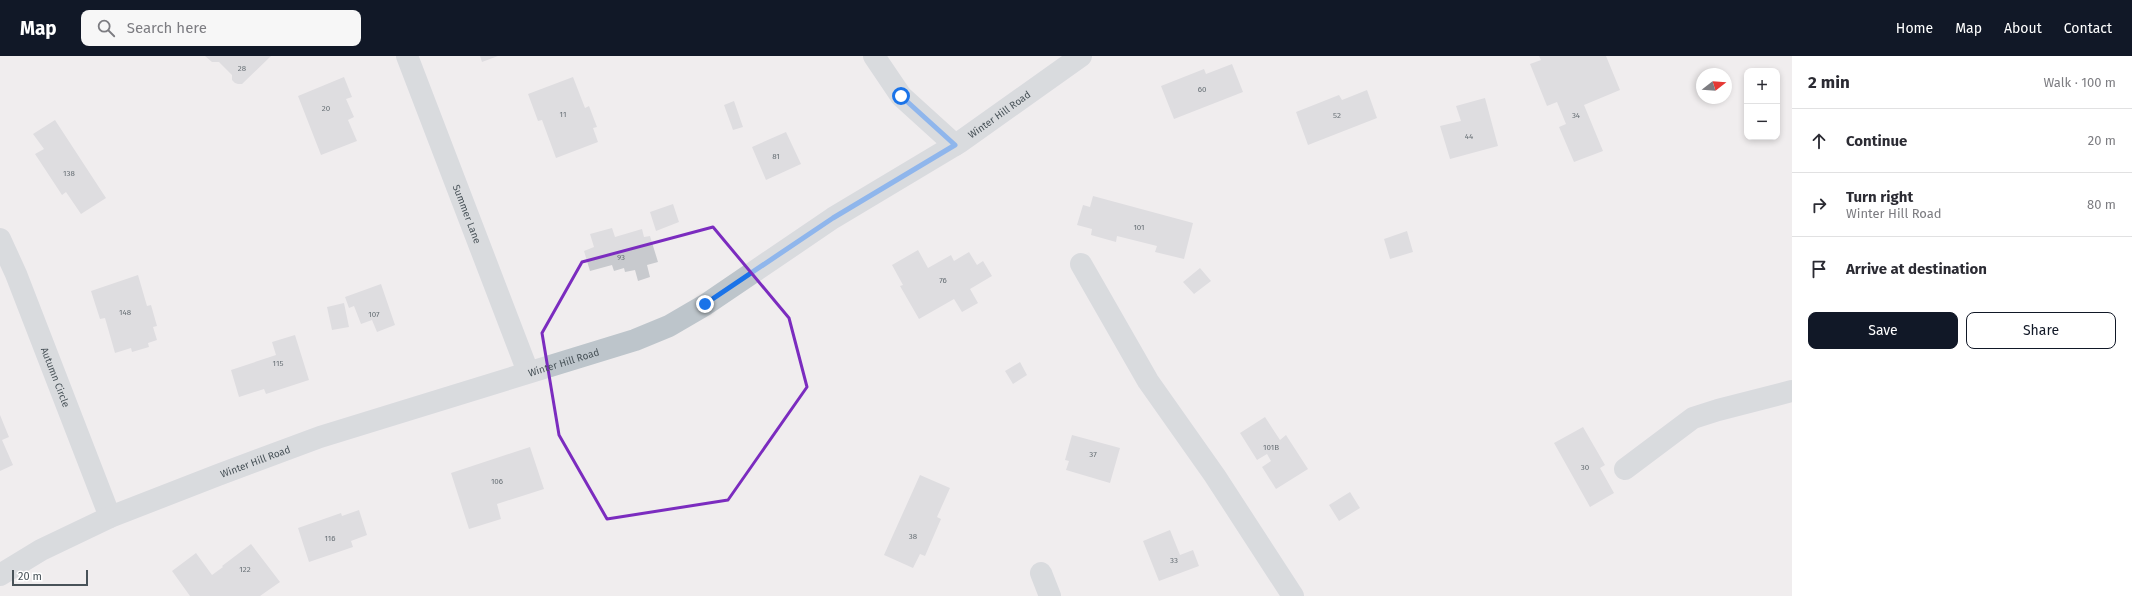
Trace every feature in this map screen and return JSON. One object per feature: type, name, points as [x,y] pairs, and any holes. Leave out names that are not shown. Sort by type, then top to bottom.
[{"type":"street","name":"Summer Lane","points":[[407,56],[528,372]]},
{"type":"street","points":[[874,56],[901,96],[955,145]]},
{"type":"street","name":"Winter Hill Road","points":[[0,575],[41,550],[110,517],[320,437],[634,340],[669,326],[705,304],[833,218],[955,145],[1081,56]]},
{"type":"street","name":"Autumn Circle","points":[[0,239],[19,281],[110,517]]},
{"type":"street","points":[[1081,264],[1148,381],[1215,476],[1293,596]]},
{"type":"street","points":[[1625,469],[1693,418],[1792,390]]},
{"type":"street","points":[[1041,573],[1050,596]]},
{"type":"highlighted area","points":[[713,227],[789,318],[807,387],[728,500],[607,519],[559,435],[542,333],[582,262]]},
{"type":"building","points":[[205,56],[271,56],[242,84],[238,84],[232,80],[232,75],[219,62],[212,62]]},
{"type":"building","points":[[480,56],[498,56],[482,62]]},
{"type":"building","points":[[1539,56],[1606,56],[1620,90],[1584,105],[1603,151],[1574,162],[1559,127],[1566,124],[1557,102],[1547,106],[1530,64],[1541,60]]},
{"type":"building","points":[[1232,64],[1243,92],[1174,119],[1161,86],[1204,69],[1206,74]]},
{"type":"building","points":[[344,77],[352,97],[346,99],[354,117],[348,120],[357,141],[321,155],[298,96]]},
{"type":"building","points":[[573,77],[585,108],[589,106],[597,127],[593,128],[598,142],[556,158],[542,120],[538,121],[528,94]]},
{"type":"building","points":[[1367,90],[1377,118],[1308,145],[1296,112],[1339,95],[1342,100]]},
{"type":"building","points":[[1485,98],[1498,146],[1450,159],[1440,126],[1461,121],[1456,106]]},
{"type":"building","points":[[734,101],[743,127],[733,130],[724,105]]},
{"type":"building","points":[[55,120],[106,198],[81,214],[66,192],[62,195],[35,154],[44,149],[33,134]]},
{"type":"building","points":[[786,132],[801,164],[766,180],[752,147]]},
{"type":"building","points":[[1093,196],[1193,223],[1184,259],[1155,252],[1157,246],[1117,236],[1116,242],[1091,235],[1092,229],[1077,225],[1083,205],[1090,207]]},
{"type":"building","points":[[673,204],[679,222],[656,231],[650,212]]},
{"type":"building","points":[[612,228],[615,237],[642,229],[644,237],[650,236],[658,262],[647,265],[650,277],[638,281],[635,270],[625,272],[624,268],[614,271],[612,265],[590,271],[584,251],[594,247],[590,234]]},
{"type":"building","points":[[1407,231],[1413,252],[1390,259],[1384,239]]},
{"type":"building","points":[[918,250],[928,268],[951,255],[954,261],[969,252],[977,265],[983,261],[992,276],[970,289],[978,303],[962,312],[954,299],[919,319],[900,286],[903,285],[892,265]]},
{"type":"building","points":[[1200,268],[1211,281],[1194,294],[1183,282]]},
{"type":"building","points":[[138,275],[147,306],[151,305],[157,326],[153,327],[157,340],[148,343],[149,347],[132,352],[131,348],[115,353],[105,318],[100,319],[91,291]]},
{"type":"building","points":[[381,284],[395,325],[377,332],[372,320],[361,324],[354,306],[349,308],[345,297]]},
{"type":"building","points":[[344,303],[349,327],[332,330],[327,307]]},
{"type":"building","points":[[295,335],[309,380],[266,394],[264,389],[239,397],[231,370],[276,355],[272,342]]},
{"type":"building","points":[[1020,362],[1027,375],[1013,384],[1005,371]]},
{"type":"building","points":[[0,415],[9,437],[2,440],[13,465],[0,471]]},
{"type":"building","points":[[1265,417],[1280,440],[1286,435],[1308,469],[1276,489],[1262,467],[1271,461],[1267,454],[1257,460],[1240,433]]},
{"type":"building","points":[[1583,427],[1605,465],[1600,468],[1614,493],[1590,507],[1554,443]]},
{"type":"building","points":[[1072,435],[1120,448],[1110,483],[1066,470],[1069,461],[1065,460]]},
{"type":"building","points":[[530,447],[544,489],[497,504],[501,519],[469,529],[451,473]]},
{"type":"building","points":[[920,475],[950,488],[937,517],[941,519],[925,556],[920,554],[913,568],[884,555]]},
{"type":"building","points":[[1350,492],[1360,508],[1339,521],[1329,505]]},
{"type":"building","points":[[359,510],[367,535],[351,541],[353,547],[309,562],[298,528],[341,513],[342,516]]},
{"type":"building","points":[[1170,530],[1180,555],[1193,550],[1199,566],[1159,581],[1143,541]]},
{"type":"building","points":[[251,544],[280,582],[260,596],[190,596],[172,571],[196,553],[212,575]]},
{"type":"route","points":[[705,304],[833,218],[955,145],[901,96]]}]
